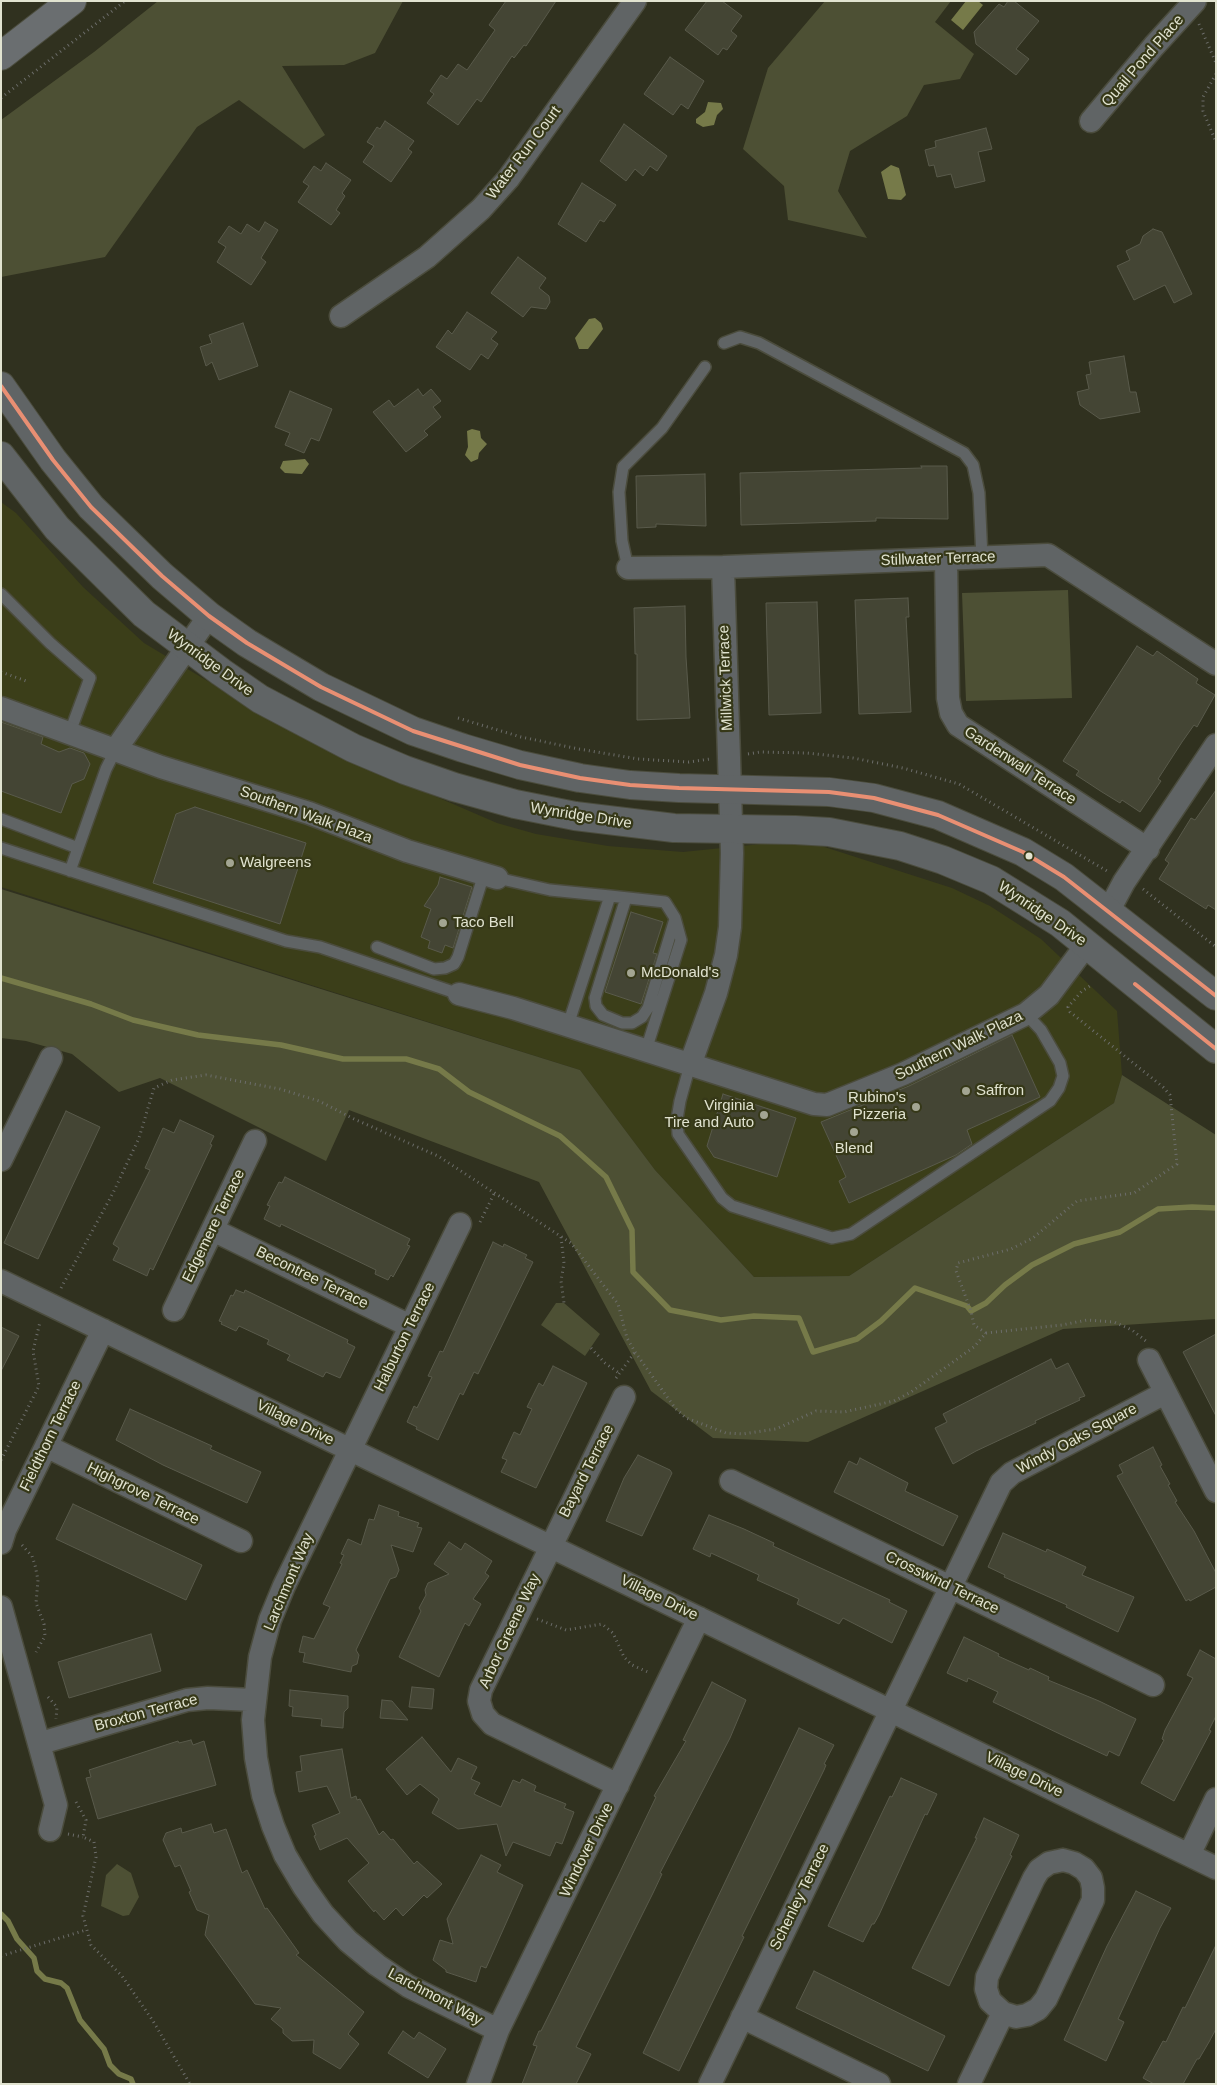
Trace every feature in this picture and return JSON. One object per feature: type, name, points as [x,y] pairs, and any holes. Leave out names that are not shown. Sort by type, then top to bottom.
[{"type":"main road","points":[[1,56],[72,1]]},
{"type":"street","name":"Water Run Court","points":[[341,316],[427,257],[481,210],[508,179],[635,1]]},
{"type":"street","name":"Quail Pond Place","points":[[1092,121],[1154,46],[1193,4]]},
{"type":"street","points":[[1,386],[54,460],[91,507],[162,576],[209,616],[271,658],[321,687],[405,727],[462,748],[520,765],[580,778],[630,785],[829,792],[874,798],[938,815],[1023,852],[1064,876],[1216,996]]},
{"type":"street","name":"Wynridge Drive","points":[[1,456],[57,528],[144,614],[260,699],[305,724],[388,763],[454,787],[515,804],[624,824],[674,828],[829,832],[900,846],[943,860],[990,880],[1030,903],[1087,944],[1216,1049]]},
{"type":"street","name":"Stillwater Terrace","points":[[628,568],[723,567],[1048,555],[1216,664]]},
{"type":"street","name":"Gardenwall Terrace","points":[[946,559],[948,698],[951,713],[958,725],[1148,848]]},
{"type":"street","name":"Millwick Terrace","points":[[723,567],[730,789]]},
{"type":"street","points":[[116,749],[186,646],[209,616]]},
{"type":"street","name":"Southern Walk Plaza","points":[[1,708],[161,767],[309,813],[407,852],[491,876]]},
{"type":"street","points":[[1109,910],[1148,848],[1208,774],[1216,745]]},
{"type":"street","points":[[690,1065],[716,993],[726,955],[730,927],[730,789]]},
{"type":"street","name":"Southern Walk Plaza","points":[[459,994],[568,1025],[814,1104],[827,1105],[919,1067],[1026,1014],[1049,995],[1087,944]]},
{"type":"street","points":[[1,1160],[51,1058]]},
{"type":"street","name":"Edgemere Terrace","points":[[174,1310],[255,1141]]},
{"type":"street","name":"Halburton Terrace","points":[[350,1449],[410,1326],[470,1223]]},
{"type":"street","name":"Becontree Terrace","points":[[213,1230],[410,1326]]},
{"type":"street","name":"Village Drive","points":[[1,1281],[1216,1868]]},
{"type":"street","name":"Fieldthorn Terrace","points":[[1,1543],[6,1518],[46,1446],[102,1330]]},
{"type":"street","points":[[1149,1351],[1165,1393],[1216,1491]]},
{"type":"street","name":"Bayard Terrace","points":[[550,1545],[619,1389]]},
{"type":"street","name":"Windy Oaks Square","points":[[890,1710],[996,1492],[1012,1473],[1165,1393]]},
{"type":"street","name":"Highgrove Terrace","points":[[46,1446],[241,1541]]},
{"type":"street","name":"Larchmont Way","points":[[350,1449],[270,1620],[260,1657],[254,1700],[256,1758],[263,1795],[272,1826],[294,1871],[323,1914],[348,1941],[377,1965],[408,1986],[498,2030]]},
{"type":"street","name":"Crosswind Terrace","points":[[731,1481],[1153,1685]]},
{"type":"street","name":"Arbor Greene Way","points":[[550,1545],[480,1690],[479,1702],[483,1714],[492,1724],[618,1785]]},
{"type":"street","points":[[1,1607],[50,1740],[56,1805],[50,1830]]},
{"type":"street","name":"Windover Drive","points":[[478,2084],[498,2030],[699,1618]]},
{"type":"street","name":"Broxton Terrace","points":[[50,1740],[187,1700],[208,1698],[254,1700]]},
{"type":"street","name":"Schenley Terrace","points":[[710,2084],[890,1710]]},
{"type":"street","points":[[1189,1855],[1216,1799]]},
{"type":"street","points":[[1063,1860],[1074,1862],[1084,1869],[1091,1878],[1094,1888],[1093,1900],[1046,1999],[1038,2009],[1021,2016],[1004,2013],[990,2001],[986,1988],[987,1977],[1039,1870],[1049,1863],[1063,1860]]},
{"type":"street","points":[[969,2084],[1004,2013]]},
{"type":"street","points":[[742,2017],[880,2084]]},
{"type":"lane","points":[[724,343],[740,337],[759,343],[964,454],[973,465],[979,493],[982,558]]},
{"type":"lane","points":[[628,568],[622,542],[619,492],[623,467],[662,428],[705,367]]},
{"type":"lane","points":[[1,594],[50,643],[90,678],[70,732]]},
{"type":"lane","points":[[70,871],[106,769],[116,749]]},
{"type":"lane","points":[[1,819],[78,848]]},
{"type":"lane","points":[[1,848],[286,941],[320,947],[459,994]]},
{"type":"lane","points":[[377,947],[434,969],[445,968],[454,964],[491,876],[550,890],[665,902],[675,918],[681,940],[646,1050]]},
{"type":"lane","points":[[568,1025],[610,896]]},
{"type":"lane","points":[[626,898],[595,998],[596,1006],[603,1015],[622,1022],[632,1023],[642,1017],[648,1008],[675,918]]},
{"type":"lane","points":[[690,1065],[680,1101],[677,1119],[678,1134],[722,1198],[732,1206],[832,1238],[851,1234],[1050,1101],[1060,1088],[1062,1076],[1060,1063],[1041,1030],[1026,1014]]},
{"type":"path","points":[[1,98],[125,1]]},
{"type":"path","points":[[1193,4],[1216,63]]},
{"type":"path","points":[[1216,74],[1203,97],[1203,111],[1216,142]]},
{"type":"path","points":[[1,672],[29,682]]},
{"type":"path","points":[[1090,986],[1082,991],[1068,1007],[1070,1012],[1163,1087],[1170,1095],[1177,1164],[1134,1193],[1077,1201],[1033,1238],[1011,1249],[958,1263],[956,1271],[972,1311],[974,1325],[986,1333],[1062,1325],[1087,1320],[1114,1322],[1132,1330],[1149,1351]]},
{"type":"path","points":[[1,1460],[39,1386],[34,1351],[37,1332],[46,1303],[63,1286],[113,1193],[139,1138],[154,1088],[172,1080],[206,1075],[280,1089],[319,1101],[354,1119],[438,1156],[561,1236],[571,1243],[618,1304],[627,1338],[675,1408],[686,1418],[726,1433],[743,1434],[776,1429],[816,1411],[844,1412],[894,1402],[974,1347],[986,1333]]},
{"type":"path","points":[[470,1223],[494,1194]]},
{"type":"path","points":[[561,1236],[564,1263],[561,1281],[564,1303]]},
{"type":"path","points":[[591,1348],[605,1363],[619,1373]]},
{"type":"path","points":[[619,1389],[619,1373],[635,1352]]},
{"type":"path","points":[[6,1518],[18,1541],[32,1556],[38,1580],[36,1603],[44,1624],[45,1636],[35,1655]]},
{"type":"path","points":[[519,1610],[566,1630],[602,1624],[613,1633],[618,1648],[632,1665],[669,1682]]},
{"type":"path","points":[[47,1695],[58,1707],[54,1714],[50,1740]]},
{"type":"path","points":[[75,1801],[86,1820],[82,1837],[94,1842],[96,1857],[83,1916],[91,1945],[122,1976],[153,2021],[190,2084]]},
{"type":"path","points":[[1,1956],[86,1930]]},
{"type":"shaded area","points":[[158,1],[403,1],[375,53],[344,65],[282,66],[325,135],[304,149],[239,100],[197,127],[105,257],[1,277],[1,120],[94,52]]},
{"type":"shaded area","points":[[825,1],[951,1],[935,22],[974,54],[960,79],[924,85],[907,116],[850,151],[838,191],[867,238],[788,220],[784,186],[743,149],[768,68]]},
{"type":"shaded area","points":[[966,1],[978,1],[983,5],[963,30],[951,20]]},
{"type":"shaded area","points":[[708,102],[721,103],[723,109],[717,115],[714,125],[703,127],[696,123],[696,119],[705,112]]},
{"type":"shaded area","points":[[891,165],[899,168],[906,195],[901,200],[888,199],[881,172]]},
{"type":"shaded area","points":[[595,318],[601,323],[603,329],[588,349],[579,349],[575,338],[589,319]]},
{"type":"shaded area","points":[[472,429],[480,431],[481,438],[487,444],[479,453],[478,459],[471,462],[465,455],[468,447],[467,431]]},
{"type":"shaded area","points":[[305,459],[309,464],[302,474],[285,473],[280,468],[283,461]]},
{"type":"shaded area","points":[[1,502],[16,513],[83,587],[144,643],[236,698],[416,788],[497,823],[536,834],[608,846],[683,852],[771,843],[812,843],[952,888],[990,906],[1041,939],[1117,1011],[1122,1075],[1114,1103],[849,1276],[754,1277],[655,1170],[580,1070],[1,887]]},
{"type":"shaded area","points":[[1068,590],[1072,698],[966,701],[962,593]]},
{"type":"shaded area","points":[[1,889],[580,1070],[655,1170],[754,1277],[849,1276],[1114,1103],[1122,1075],[1216,1135],[1216,1319],[1063,1329],[808,1442],[713,1438],[651,1391],[539,1182],[349,1110],[326,1161],[160,1078],[119,1092],[72,1054],[26,1041],[1,1038]]},
{"type":"shaded area","points":[[556,1303],[564,1303],[600,1334],[585,1356],[541,1325]]},
{"type":"shaded area","points":[[117,1864],[131,1873],[139,1897],[129,1915],[123,1916],[101,1906],[106,1875]]},
{"type":"building","points":[[506,1],[556,1],[526,46],[524,45],[514,58],[512,56],[481,102],[477,99],[458,125],[427,103],[434,94],[430,91],[441,75],[447,79],[458,64],[467,70],[495,30],[489,25]]},
{"type":"building","points":[[707,1],[722,1],[742,16],[731,31],[737,36],[727,50],[723,48],[718,55],[685,30]]},
{"type":"building","points":[[1008,1],[1014,1],[1039,21],[1016,49],[1029,59],[1016,75],[976,44],[974,32],[999,4],[1004,7]]},
{"type":"building","points":[[670,57],[704,81],[688,109],[681,104],[673,115],[644,94]]},
{"type":"building","points":[[385,121],[414,141],[408,149],[412,152],[391,182],[363,162],[374,146],[367,142],[377,127],[380,129]]},
{"type":"building","points":[[624,124],[667,156],[657,171],[650,166],[643,176],[635,169],[626,181],[600,161]]},
{"type":"building","points":[[986,128],[992,149],[978,152],[985,181],[955,188],[951,174],[937,177],[934,165],[929,166],[925,150],[936,147],[935,141]]},
{"type":"building","points":[[326,163],[351,180],[342,193],[345,196],[336,210],[340,213],[331,225],[298,202],[309,186],[303,182],[314,166],[321,171]]},
{"type":"building","points":[[582,183],[616,205],[604,222],[600,220],[586,242],[558,224]]},
{"type":"building","points":[[265,222],[278,230],[261,258],[266,262],[251,285],[217,262],[226,247],[218,242],[229,226],[241,234],[247,224],[259,232]]},
{"type":"building","points":[[1153,229],[1162,232],[1192,294],[1174,303],[1165,285],[1134,300],[1117,266],[1130,260],[1126,251],[1140,244],[1143,236]]},
{"type":"building","points":[[518,257],[546,278],[539,288],[549,296],[550,302],[546,309],[531,307],[523,317],[491,293]]},
{"type":"building","points":[[467,312],[497,332],[491,339],[498,344],[488,359],[481,354],[470,370],[436,347],[448,330],[452,334]]},
{"type":"building","points":[[243,323],[258,366],[219,380],[212,362],[206,366],[200,347],[212,343],[209,335]]},
{"type":"building","points":[[1124,356],[1130,392],[1136,392],[1140,412],[1100,419],[1080,405],[1077,392],[1089,389],[1086,375],[1091,374],[1089,362]]},
{"type":"building","points":[[418,389],[423,396],[431,389],[441,401],[433,407],[441,417],[424,431],[428,435],[406,452],[373,412],[389,400],[394,407]]},
{"type":"building","points":[[290,391],[332,409],[319,441],[311,438],[304,453],[285,445],[290,433],[275,427]]},
{"type":"building","points":[[921,466],[947,466],[948,519],[876,518],[876,521],[741,525],[740,473],[922,468]]},
{"type":"building","points":[[705,474],[706,526],[656,524],[656,527],[637,528],[636,476]]},
{"type":"building","points":[[908,598],[909,617],[906,617],[911,712],[859,714],[855,600]]},
{"type":"building","points":[[817,602],[821,713],[769,715],[766,603]]},
{"type":"building","points":[[685,606],[690,718],[637,720],[637,654],[635,654],[634,608]]},
{"type":"building","points":[[1137,646],[1153,656],[1157,651],[1198,679],[1196,683],[1215,695],[1197,727],[1194,725],[1158,779],[1161,781],[1140,812],[1122,800],[1120,803],[1076,775],[1079,771],[1063,761]]},
{"type":"building","points":[[1,722],[43,737],[41,744],[59,752],[70,748],[84,753],[90,764],[84,779],[72,784],[61,813],[1,791]]},
{"type":"building","points":[[1216,790],[1216,910],[1208,905],[1206,909],[1159,879],[1169,863],[1165,860],[1191,818],[1195,820]]},
{"type":"building","name":"Walgreens","points":[[195,807],[306,843],[280,924],[153,883],[176,814]]},
{"type":"building","name":"Taco Bell","points":[[440,877],[472,887],[453,948],[445,945],[442,953],[428,948],[430,941],[421,937],[431,909],[424,906],[438,885]]},
{"type":"building","name":"McDonald's","points":[[631,912],[663,922],[653,953],[657,954],[641,1004],[605,992]]},
{"type":"building","points":[[1012,1035],[1040,1097],[967,1130],[972,1144],[956,1155],[849,1203],[839,1181],[846,1177],[821,1122],[909,1086]]},
{"type":"building","points":[[723,1094],[796,1118],[777,1177],[714,1157],[707,1146]]},
{"type":"building","points":[[66,1111],[100,1127],[38,1259],[4,1243]]},
{"type":"building","points":[[180,1120],[214,1136],[210,1144],[212,1145],[153,1270],[150,1268],[147,1276],[113,1260],[119,1248],[113,1244],[150,1170],[145,1168],[163,1128],[174,1133]]},
{"type":"building","points":[[285,1177],[410,1239],[407,1245],[410,1246],[393,1277],[391,1275],[388,1280],[375,1274],[376,1270],[281,1224],[280,1227],[264,1219],[270,1206],[267,1205],[279,1182],[282,1183]]},
{"type":"building","points":[[493,1242],[503,1247],[504,1244],[527,1255],[525,1258],[533,1262],[478,1374],[474,1372],[463,1395],[460,1393],[438,1440],[416,1429],[417,1427],[407,1422],[414,1406],[417,1408],[432,1377],[428,1376],[440,1351],[443,1352]]},
{"type":"building","points":[[236,1290],[244,1293],[245,1290],[348,1340],[347,1343],[355,1347],[340,1378],[326,1372],[323,1377],[287,1360],[290,1355],[267,1344],[269,1340],[239,1326],[236,1331],[221,1324],[222,1322],[219,1321],[231,1295],[233,1296]]},
{"type":"building","points":[[1,1327],[19,1336],[1,1371]]},
{"type":"building","points":[[1216,1334],[1216,1416],[1183,1352]]},
{"type":"building","points":[[1051,1359],[1056,1369],[1068,1363],[1085,1396],[1035,1421],[1036,1423],[953,1464],[935,1428],[947,1422],[943,1414]]},
{"type":"building","points":[[553,1366],[587,1383],[536,1488],[501,1472],[507,1460],[502,1458],[514,1432],[520,1435],[532,1409],[527,1407],[539,1383],[543,1386]]},
{"type":"building","points":[[130,1409],[212,1446],[210,1449],[261,1472],[247,1503],[163,1465],[116,1440]]},
{"type":"building","points":[[1153,1447],[1162,1465],[1160,1466],[1170,1484],[1168,1485],[1177,1501],[1175,1502],[1194,1531],[1216,1573],[1216,1587],[1190,1601],[1189,1599],[1186,1601],[1117,1476],[1123,1473],[1119,1465]]},
{"type":"building","points":[[638,1455],[670,1470],[672,1473],[642,1536],[606,1521],[624,1478]]},
{"type":"building","points":[[860,1458],[908,1483],[905,1491],[958,1516],[943,1546],[834,1492],[849,1461],[857,1465]]},
{"type":"building","points":[[73,1504],[202,1565],[186,1600],[56,1539]]},
{"type":"building","points":[[379,1505],[399,1512],[398,1516],[419,1523],[417,1527],[422,1528],[413,1552],[391,1545],[399,1570],[396,1577],[390,1579],[356,1650],[359,1655],[357,1664],[352,1666],[351,1672],[303,1662],[305,1653],[299,1652],[303,1636],[314,1639],[330,1607],[323,1604],[342,1564],[340,1563],[344,1555],[341,1554],[348,1539],[361,1545],[369,1519],[374,1520]]},
{"type":"building","points":[[709,1515],[774,1543],[773,1546],[890,1600],[889,1602],[907,1611],[892,1643],[843,1618],[839,1624],[797,1604],[799,1599],[757,1580],[759,1575],[711,1553],[710,1557],[693,1549]]},
{"type":"building","points":[[1003,1533],[1046,1552],[1047,1549],[1086,1567],[1082,1575],[1134,1597],[1118,1632],[1066,1607],[1067,1605],[1004,1577],[1005,1575],[988,1567]]},
{"type":"building","points":[[449,1542],[461,1550],[465,1543],[492,1561],[485,1573],[489,1576],[473,1599],[481,1604],[469,1626],[465,1623],[439,1677],[399,1657],[421,1611],[419,1608],[426,1595],[425,1590],[428,1583],[449,1574],[434,1564]]},
{"type":"building","points":[[151,1634],[161,1671],[69,1698],[58,1662]]},
{"type":"building","points":[[964,1637],[999,1654],[998,1656],[1049,1677],[1048,1680],[1136,1719],[1119,1756],[1109,1751],[1107,1756],[993,1702],[998,1692],[968,1678],[967,1682],[947,1673]]},
{"type":"building","points":[[1200,1650],[1216,1659],[1216,1716],[1209,1730],[1211,1731],[1174,1801],[1141,1783],[1164,1740],[1162,1739],[1165,1730],[1193,1678],[1187,1675]]},
{"type":"building","points":[[712,1682],[746,1700],[730,1738],[660,1873],[662,1874],[653,1893],[576,2047],[591,2054],[576,2084],[522,2084],[537,2046],[533,2045],[539,2031],[541,2031],[618,1876],[656,1797],[654,1796],[686,1741],[683,1740]]},
{"type":"building","points":[[412,1687],[434,1689],[432,1709],[409,1707]]},
{"type":"building","points":[[290,1690],[348,1696],[348,1708],[344,1712],[343,1728],[321,1726],[322,1719],[292,1716],[293,1707],[289,1706]]},
{"type":"building","points":[[382,1700],[392,1701],[408,1720],[380,1718]]},
{"type":"building","points":[[799,1728],[834,1745],[824,1764],[826,1765],[824,1770],[742,1936],[744,1937],[679,2071],[643,2053]]},
{"type":"building","points":[[422,1737],[451,1772],[458,1758],[477,1767],[471,1779],[480,1783],[474,1794],[501,1807],[513,1780],[520,1783],[522,1779],[536,1786],[534,1791],[566,1804],[564,1808],[574,1812],[562,1844],[556,1842],[550,1856],[513,1842],[506,1856],[497,1824],[458,1829],[432,1813],[439,1799],[420,1784],[407,1795],[386,1769]]},
{"type":"building","points":[[191,1740],[193,1745],[204,1741],[216,1785],[98,1819],[86,1778],[91,1777],[89,1770],[178,1741],[179,1743]]},
{"type":"building","points":[[342,1749],[351,1798],[356,1796],[357,1800],[360,1799],[379,1835],[383,1831],[391,1840],[393,1839],[414,1864],[417,1861],[442,1884],[427,1898],[424,1895],[403,1916],[396,1908],[384,1920],[375,1910],[374,1912],[348,1881],[369,1863],[347,1838],[320,1850],[314,1836],[316,1835],[312,1825],[340,1813],[327,1786],[299,1792],[296,1772],[302,1771],[300,1756]]},
{"type":"building","points":[[901,1778],[937,1794],[927,1815],[925,1814],[879,1915],[863,1942],[828,1926],[890,1796],[892,1797]]},
{"type":"building","points":[[984,1818],[1019,1835],[1010,1855],[1012,1856],[949,1986],[912,1968],[977,1838],[975,1838]]},
{"type":"building","points":[[211,1824],[214,1833],[226,1829],[242,1873],[247,1870],[265,1909],[267,1908],[299,1953],[296,1955],[364,2012],[348,2034],[359,2044],[340,2069],[313,2053],[314,2040],[292,2041],[283,2033],[283,2029],[271,2019],[281,2008],[255,2004],[205,1935],[209,1915],[197,1910],[180,1865],[175,1867],[163,1840],[166,1833],[181,1828],[182,1833]]},
{"type":"building","points":[[481,1855],[501,1865],[497,1872],[523,1885],[486,1968],[481,1966],[476,1982],[446,1972],[433,1960],[440,1940],[453,1944],[447,1919]]},
{"type":"building","points":[[1136,1891],[1171,1908],[1118,2019],[1124,2022],[1106,2061],[1064,2040],[1107,1946]]},
{"type":"building","points":[[1216,1945],[1216,2029],[1183,2084],[1154,2084],[1143,2078],[1163,2041],[1166,2042],[1183,2007],[1185,2008]]},
{"type":"building","points":[[814,1971],[945,2036],[928,2071],[796,2008]]},
{"type":"building","points":[[403,2031],[414,2039],[419,2032],[446,2049],[428,2078],[388,2053]]},
{"type":"waterway","points":[[1,978],[91,1004],[133,1020],[198,1035],[281,1045],[343,1059],[406,1059],[439,1069],[469,1092],[560,1136],[606,1177],[632,1230],[633,1272],[670,1310],[721,1320],[754,1316],[799,1318],[813,1352],[857,1339],[881,1321],[915,1288],[967,1306],[971,1311],[986,1303],[1005,1285],[1032,1265],[1074,1244],[1120,1232],[1158,1209],[1216,1208]]},
{"type":"waterway","points":[[1,1914],[8,1921],[17,1939],[34,1958],[37,1971],[45,1979],[61,1983],[67,1988],[80,2020],[104,2049],[110,2065],[119,2074],[131,2079],[133,2084]]},
{"type":"transit line","points":[[1,386],[53,460],[91,507],[162,576],[209,616],[247,643],[321,687],[413,731],[520,765],[580,778],[630,785],[679,788],[829,792],[874,798],[938,815],[1023,852],[1064,877],[1216,996]]},
{"type":"transit line","points":[[1135,984],[1216,1049]]},
{"type":"place","name":"Walgreens","points":[[230,863]]},
{"type":"place","name":"Taco Bell","points":[[443,923]]},
{"type":"place","name":"McDonald's","points":[[631,973]]},
{"type":"place","name":"Saffron","points":[[966,1091]]},
{"type":"place","name":"Rubino's Pizzeria","points":[[916,1107]]},
{"type":"place","name":"Virginia Tire and Auto","points":[[764,1115]]},
{"type":"place","name":"Blend","points":[[854,1132]]}]
